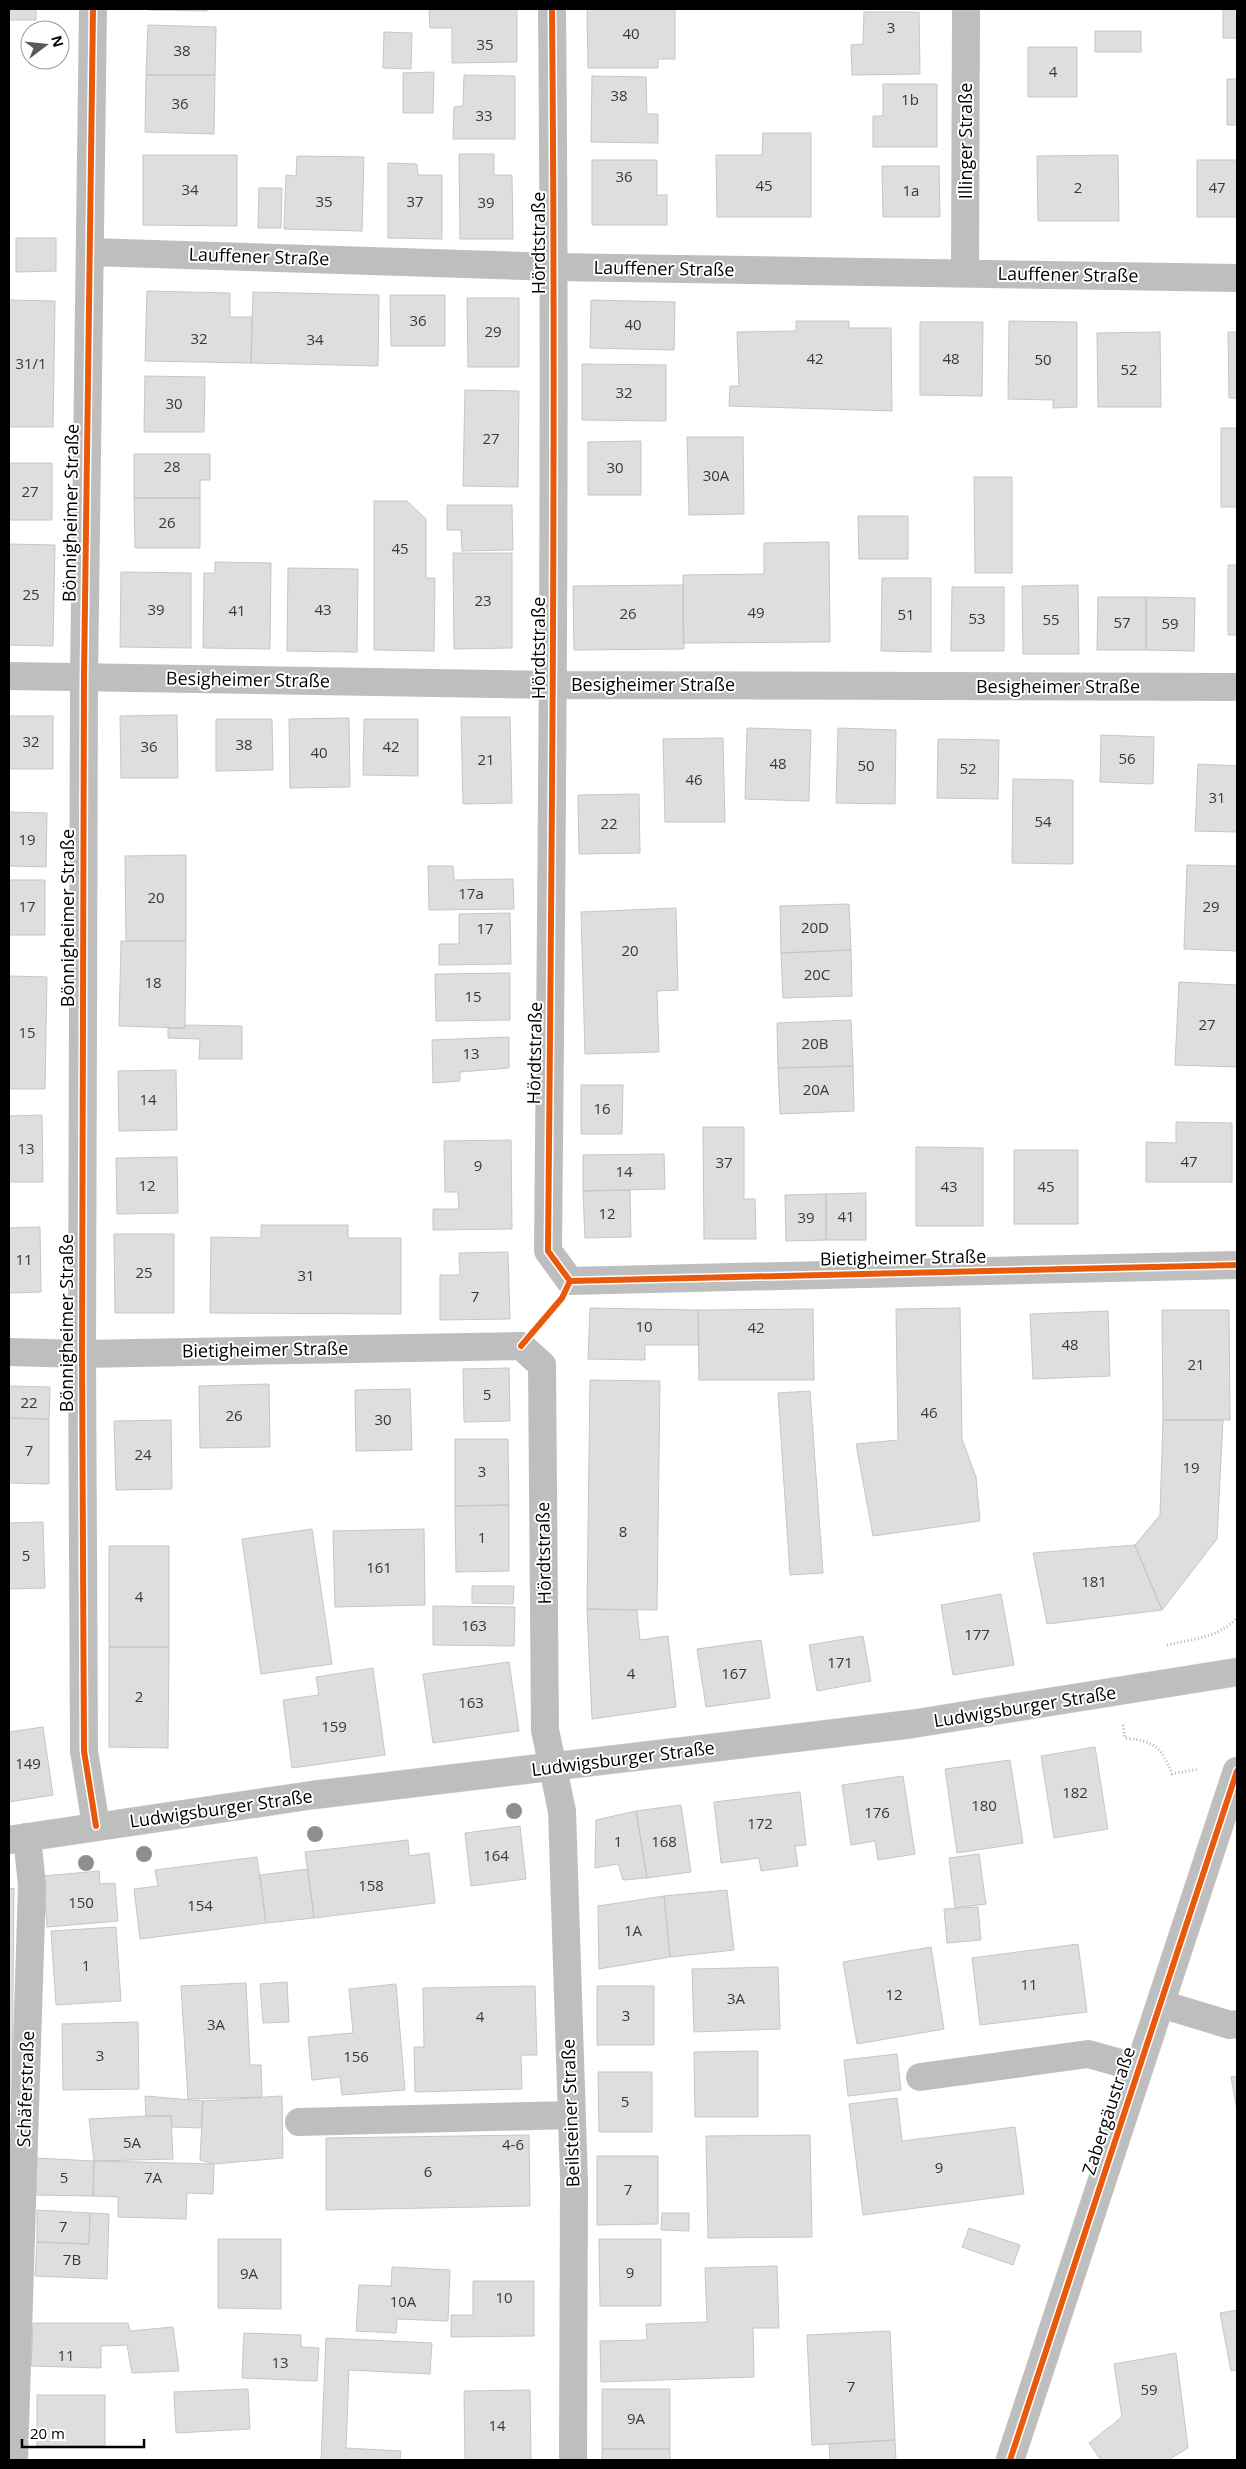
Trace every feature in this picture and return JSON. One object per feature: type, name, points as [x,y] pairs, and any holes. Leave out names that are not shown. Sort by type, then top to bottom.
[{"type":"street","name":"Bönnigheimer Straße","points":[[92,9],[84,677],[82,1354],[84,1751],[96,1826]]},
{"type":"street","name":"Hördtstraße","points":[[552,9],[555,267],[554,685],[548,1251],[570,1281]]},
{"type":"street","name":"Illinger Straße","points":[[965,273],[966,9]]},
{"type":"street","name":"Lauffener Straße","points":[[90,252],[555,267],[1237,278]]},
{"type":"street","name":"Besigheimer Straße","points":[[9,676],[554,685],[1237,687]]},
{"type":"street","name":"Bietigheimer Straße","points":[[570,1281],[1237,1265]]},
{"type":"street","name":"Hördtstraße","points":[[521,1346],[542,1365],[545,1730],[554,1767]]},
{"type":"street","name":"Bietigheimer Straße","points":[[9,1352],[82,1354],[521,1346]]},
{"type":"street","name":"Ludwigsburger Straße","points":[[18,1839],[96,1826],[313,1796],[912,1724],[1237,1672]]},
{"type":"street","name":"Beilsteiner Straße","points":[[554,1767],[562,1811],[574,2181],[573,2460]]},
{"type":"street","name":"Zabergäustraße","points":[[1010,2460],[1237,1771]]},
{"type":"street","name":"Schäferstraße","points":[[14,2460],[32,1885],[18,1839]]},
{"type":"street","points":[[1161,2004],[1230,2024],[1237,2024]]},
{"type":"street","points":[[920,2077],[1088,2054],[1140,2068]]},
{"type":"street","points":[[299,2122],[571,2115]]},
{"type":"building","points":[[9,9],[36,9],[36,20],[9,20]]},
{"type":"building","points":[[207,9],[207,11],[148,10]]},
{"type":"building","points":[[429,9],[517,9],[517,62],[452,63],[452,28],[430,28]]},
{"type":"building","points":[[587,9],[675,9],[675,59],[658,59],[658,68],[588,68]]},
{"type":"building","points":[[1223,9],[1237,9],[1237,38],[1223,38]]},
{"type":"building","points":[[864,12],[919,12],[920,74],[852,75],[851,45],[863,44]]},
{"type":"building","points":[[148,25],[216,27],[215,75],[146,75]]},
{"type":"building","points":[[1095,31],[1141,31],[1141,52],[1095,52]]},
{"type":"building","points":[[384,32],[412,33],[411,69],[383,68]]},
{"type":"building","points":[[1028,47],[1077,47],[1077,97],[1028,97]]},
{"type":"building","points":[[434,72],[433,113],[403,113],[403,73]]},
{"type":"building","points":[[146,75],[215,75],[214,134],[145,132]]},
{"type":"building","points":[[464,75],[515,76],[515,139],[453,139],[454,107],[463,106]]},
{"type":"building","points":[[592,76],[646,77],[647,114],[658,114],[658,143],[591,142]]},
{"type":"building","points":[[1227,79],[1237,79],[1237,125],[1227,125]]},
{"type":"building","points":[[883,84],[937,84],[937,147],[873,147],[873,116],[883,116]]},
{"type":"building","points":[[763,133],[811,133],[811,217],[717,217],[716,155],[762,155]]},
{"type":"building","points":[[459,154],[494,154],[494,175],[512,175],[513,239],[460,239]]},
{"type":"building","points":[[143,155],[237,155],[237,226],[143,225]]},
{"type":"building","points":[[1118,155],[1119,221],[1038,221],[1037,156]]},
{"type":"building","points":[[297,156],[364,157],[362,231],[284,229],[286,175],[296,176]]},
{"type":"building","points":[[592,160],[657,160],[657,195],[667,195],[667,225],[592,225]]},
{"type":"building","points":[[1197,160],[1237,160],[1237,217],[1197,217]]},
{"type":"building","points":[[388,163],[417,164],[418,175],[442,175],[442,239],[388,238]]},
{"type":"building","points":[[882,166],[939,166],[940,217],[883,217]]},
{"type":"building","points":[[259,188],[282,188],[281,228],[258,228]]},
{"type":"building","points":[[16,238],[56,238],[56,271],[16,272]]},
{"type":"building","points":[[147,291],[230,293],[230,317],[252,317],[251,363],[145,361]]},
{"type":"building","points":[[253,292],[379,295],[378,366],[251,363]]},
{"type":"building","points":[[390,295],[445,295],[445,346],[391,346]]},
{"type":"building","points":[[467,298],[519,298],[519,367],[468,367]]},
{"type":"building","points":[[9,300],[55,301],[53,427],[9,427]]},
{"type":"building","points":[[591,300],[675,302],[674,350],[590,348]]},
{"type":"building","points":[[796,321],[849,321],[849,328],[891,328],[892,411],[729,406],[730,386],[739,386],[737,332],[796,331]]},
{"type":"building","points":[[1009,321],[1077,322],[1077,407],[1053,408],[1053,400],[1008,399]]},
{"type":"building","points":[[920,322],[983,322],[982,396],[920,395]]},
{"type":"building","points":[[1160,332],[1161,407],[1098,407],[1097,333]]},
{"type":"building","points":[[1228,332],[1237,332],[1237,398],[1229,398]]},
{"type":"building","points":[[582,364],[666,365],[666,421],[582,420]]},
{"type":"building","points":[[145,376],[205,377],[204,432],[144,432]]},
{"type":"building","points":[[465,390],[519,391],[518,487],[463,486]]},
{"type":"building","points":[[1221,428],[1237,428],[1237,507],[1221,507]]},
{"type":"building","points":[[687,437],[743,437],[744,514],[689,515]]},
{"type":"building","points":[[641,441],[641,495],[588,495],[588,442]]},
{"type":"building","points":[[134,454],[210,454],[210,480],[200,480],[200,498],[134,498]]},
{"type":"building","points":[[9,463],[52,463],[52,520],[9,520]]},
{"type":"building","points":[[974,477],[1012,477],[1012,573],[975,573]]},
{"type":"building","points":[[134,498],[200,498],[200,548],[135,548]]},
{"type":"building","points":[[374,501],[407,501],[426,519],[426,578],[435,578],[434,651],[374,650]]},
{"type":"building","points":[[447,505],[512,505],[513,550],[462,551],[461,530],[447,530]]},
{"type":"building","points":[[858,516],[908,516],[908,559],[859,559]]},
{"type":"building","points":[[829,542],[830,642],[683,643],[683,575],[764,574],[764,543]]},
{"type":"building","points":[[9,544],[55,545],[53,646],[9,645]]},
{"type":"building","points":[[453,553],[512,553],[512,648],[454,649]]},
{"type":"building","points":[[215,562],[271,563],[270,649],[203,648],[204,573],[215,573]]},
{"type":"building","points":[[1228,565],[1237,565],[1237,635],[1228,635]]},
{"type":"building","points":[[288,568],[358,569],[357,652],[287,651]]},
{"type":"building","points":[[121,572],[191,573],[191,648],[120,647]]},
{"type":"building","points":[[882,578],[931,578],[931,652],[881,651]]},
{"type":"building","points":[[683,585],[684,649],[574,650],[573,586]]},
{"type":"building","points":[[1078,585],[1079,654],[1023,654],[1022,586]]},
{"type":"building","points":[[952,587],[1004,587],[1004,651],[951,651]]},
{"type":"building","points":[[1098,597],[1146,597],[1146,650],[1097,650]]},
{"type":"building","points":[[1146,597],[1195,598],[1194,651],[1146,650]]},
{"type":"building","points":[[177,715],[178,778],[121,778],[120,716]]},
{"type":"building","points":[[9,716],[53,716],[53,769],[9,769]]},
{"type":"building","points":[[461,717],[510,717],[512,803],[463,804]]},
{"type":"building","points":[[349,718],[350,787],[290,788],[289,719]]},
{"type":"building","points":[[216,719],[272,719],[273,770],[216,771]]},
{"type":"building","points":[[364,719],[418,719],[418,776],[363,775]]},
{"type":"building","points":[[747,728],[811,730],[809,801],[745,799]]},
{"type":"building","points":[[838,728],[896,730],[895,804],[836,803]]},
{"type":"building","points":[[1101,735],[1154,737],[1153,784],[1100,782]]},
{"type":"building","points":[[723,738],[725,822],[665,822],[663,739]]},
{"type":"building","points":[[938,739],[999,740],[998,799],[937,798]]},
{"type":"building","points":[[1198,764],[1237,766],[1237,832],[1195,831]]},
{"type":"building","points":[[1013,779],[1073,780],[1073,864],[1012,863]]},
{"type":"building","points":[[639,794],[640,853],[579,854],[578,795]]},
{"type":"building","points":[[9,812],[47,813],[46,867],[9,866]]},
{"type":"building","points":[[186,855],[186,941],[126,941],[125,856]]},
{"type":"building","points":[[1187,865],[1237,866],[1237,951],[1184,949]]},
{"type":"building","points":[[428,866],[453,866],[454,880],[513,879],[514,909],[429,910]]},
{"type":"building","points":[[9,880],[45,880],[45,935],[9,935]]},
{"type":"building","points":[[849,904],[851,950],[781,953],[780,906]]},
{"type":"building","points":[[676,908],[678,990],[657,991],[659,1052],[585,1054],[581,912]]},
{"type":"building","points":[[510,913],[511,964],[439,965],[439,944],[459,944],[459,914]]},
{"type":"building","points":[[121,941],[186,941],[185,1028],[119,1026]]},
{"type":"building","points":[[851,950],[852,996],[783,998],[781,953]]},
{"type":"building","points":[[510,973],[510,1020],[436,1021],[435,974]]},
{"type":"building","points":[[9,976],[47,977],[45,1089],[9,1089]]},
{"type":"building","points":[[1179,982],[1237,985],[1237,1067],[1175,1065]]},
{"type":"building","points":[[851,1020],[853,1066],[778,1068],[777,1023]]},
{"type":"building","points":[[185,1025],[242,1026],[242,1059],[199,1059],[200,1039],[168,1038],[168,1028],[185,1028]]},
{"type":"building","points":[[509,1037],[509,1068],[460,1072],[460,1081],[433,1083],[432,1040]]},
{"type":"building","points":[[853,1066],[854,1111],[780,1114],[778,1068]]},
{"type":"building","points":[[176,1070],[177,1130],[119,1131],[118,1071]]},
{"type":"building","points":[[581,1085],[623,1085],[622,1134],[581,1134]]},
{"type":"building","points":[[42,1115],[43,1182],[9,1182],[9,1116]]},
{"type":"building","points":[[1176,1122],[1232,1123],[1232,1182],[1146,1182],[1146,1142],[1176,1143]]},
{"type":"building","points":[[703,1127],[744,1127],[744,1199],[755,1199],[756,1239],[704,1239]]},
{"type":"building","points":[[511,1140],[512,1229],[433,1230],[433,1209],[459,1209],[458,1192],[445,1192],[444,1141]]},
{"type":"building","points":[[916,1147],[983,1148],[983,1226],[916,1226]]},
{"type":"building","points":[[1014,1150],[1078,1150],[1078,1224],[1014,1224]]},
{"type":"building","points":[[664,1154],[665,1189],[583,1191],[583,1155]]},
{"type":"building","points":[[177,1157],[178,1213],[117,1214],[116,1158]]},
{"type":"building","points":[[630,1190],[631,1237],[585,1238],[583,1191]]},
{"type":"building","points":[[866,1193],[866,1240],[826,1240],[826,1194]]},
{"type":"building","points":[[826,1194],[826,1240],[786,1241],[785,1195]]},
{"type":"building","points":[[261,1225],[348,1225],[348,1238],[401,1238],[401,1314],[210,1313],[211,1237],[261,1238]]},
{"type":"building","points":[[40,1227],[41,1292],[9,1293],[9,1228]]},
{"type":"building","points":[[114,1234],[174,1234],[174,1313],[115,1313]]},
{"type":"building","points":[[508,1252],[510,1319],[440,1320],[440,1275],[460,1275],[459,1253]]},
{"type":"building","points":[[590,1308],[698,1310],[699,1345],[645,1345],[645,1360],[588,1359]]},
{"type":"building","points":[[960,1308],[962,1439],[976,1477],[980,1521],[873,1536],[856,1444],[898,1440],[896,1309]]},
{"type":"building","points":[[813,1309],[814,1380],[699,1380],[698,1310]]},
{"type":"building","points":[[1162,1310],[1229,1310],[1230,1420],[1163,1420]]},
{"type":"building","points":[[1108,1311],[1110,1376],[1033,1379],[1030,1314]]},
{"type":"building","points":[[509,1368],[510,1421],[464,1422],[463,1369]]},
{"type":"building","points":[[590,1380],[660,1381],[657,1610],[587,1609]]},
{"type":"building","points":[[269,1384],[270,1447],[200,1448],[199,1386]]},
{"type":"building","points":[[9,1386],[50,1387],[49,1419],[9,1418]]},
{"type":"building","points":[[410,1389],[412,1450],[356,1451],[355,1390]]},
{"type":"building","points":[[810,1391],[823,1573],[790,1575],[778,1393]]},
{"type":"building","points":[[9,1418],[49,1419],[49,1484],[9,1483]]},
{"type":"building","points":[[171,1420],[172,1489],[116,1490],[114,1421]]},
{"type":"building","points":[[1163,1420],[1223,1420],[1217,1539],[1162,1610],[1135,1545],[1160,1515]]},
{"type":"building","points":[[455,1439],[508,1439],[509,1505],[455,1506]]},
{"type":"building","points":[[509,1505],[509,1571],[456,1572],[455,1506]]},
{"type":"building","points":[[43,1522],[45,1588],[9,1589],[9,1523]]},
{"type":"building","points":[[312,1529],[332,1664],[261,1674],[242,1539]]},
{"type":"building","points":[[424,1529],[425,1605],[335,1607],[333,1531]]},
{"type":"building","points":[[1135,1545],[1162,1610],[1047,1624],[1033,1553]]},
{"type":"building","points":[[109,1546],[169,1546],[169,1647],[109,1647]]},
{"type":"building","points":[[472,1586],[514,1586],[513,1604],[472,1603]]},
{"type":"building","points":[[1001,1594],[1014,1665],[953,1675],[941,1605]]},
{"type":"building","points":[[433,1606],[515,1607],[514,1646],[433,1645]]},
{"type":"building","points":[[587,1609],[637,1610],[640,1640],[668,1636],[676,1707],[592,1719]]},
{"type":"building","points":[[863,1636],[871,1681],[817,1691],[809,1645]]},
{"type":"building","points":[[761,1640],[770,1698],[706,1707],[697,1649]]},
{"type":"building","points":[[109,1647],[169,1647],[168,1748],[109,1747]]},
{"type":"building","points":[[509,1662],[519,1731],[433,1743],[423,1674]]},
{"type":"building","points":[[373,1668],[385,1755],[292,1768],[283,1700],[319,1695],[316,1677]]},
{"type":"building","points":[[43,1727],[53,1795],[9,1802],[9,1732]]},
{"type":"building","points":[[1095,1747],[1108,1829],[1054,1838],[1041,1756]]},
{"type":"building","points":[[1010,1760],[1023,1843],[957,1853],[945,1769]]},
{"type":"building","points":[[903,1776],[915,1854],[878,1860],[875,1841],[851,1845],[842,1785]]},
{"type":"building","points":[[800,1792],[806,1845],[795,1846],[798,1866],[761,1871],[759,1858],[721,1863],[714,1802]]},
{"type":"building","points":[[681,1805],[691,1872],[647,1878],[636,1811]]},
{"type":"building","points":[[636,1811],[647,1878],[623,1880],[618,1864],[595,1868],[596,1820]]},
{"type":"building","points":[[520,1826],[526,1879],[471,1886],[465,1833]]},
{"type":"building","points":[[408,1840],[409,1856],[429,1853],[435,1903],[314,1918],[305,1852]]},
{"type":"building","points":[[979,1854],[986,1904],[955,1908],[949,1858]]},
{"type":"building","points":[[257,1857],[266,1923],[140,1939],[134,1889],[158,1886],[155,1870]]},
{"type":"building","points":[[308,1869],[314,1918],[266,1923],[260,1875]]},
{"type":"building","points":[[99,1871],[100,1884],[115,1883],[118,1921],[47,1927],[43,1876]]},
{"type":"building","points":[[14,1888],[12,2103],[9,2103],[9,1889]]},
{"type":"building","points":[[727,1890],[734,1950],[670,1957],[664,1896]]},
{"type":"building","points":[[664,1896],[670,1957],[599,1969],[598,1906]]},
{"type":"building","points":[[978,1907],[981,1940],[947,1943],[944,1909]]},
{"type":"building","points":[[116,1927],[121,2001],[56,2005],[51,1931]]},
{"type":"building","points":[[1078,1944],[1087,2012],[980,2025],[972,1958]]},
{"type":"building","points":[[931,1947],[944,2029],[857,2044],[843,1962]]},
{"type":"building","points":[[778,1967],[780,2029],[694,2032],[692,1969]]},
{"type":"building","points":[[287,1982],[289,2022],[263,2023],[260,1984]]},
{"type":"building","points":[[246,1983],[250,2065],[261,2065],[262,2097],[188,2099],[181,1986]]},
{"type":"building","points":[[396,1984],[405,2090],[342,2095],[340,2077],[312,2080],[308,2037],[353,2033],[349,1989]]},
{"type":"building","points":[[535,1986],[537,2055],[521,2055],[522,2089],[415,2092],[414,2047],[424,2047],[423,1988]]},
{"type":"building","points":[[597,1986],[654,1986],[654,2045],[597,2045]]},
{"type":"building","points":[[138,2022],[139,2089],[63,2090],[62,2024]]},
{"type":"building","points":[[758,2051],[758,2117],[695,2117],[694,2052]]},
{"type":"building","points":[[897,2054],[901,2090],[848,2096],[844,2060]]},
{"type":"building","points":[[598,2072],[652,2072],[652,2132],[599,2132]]},
{"type":"building","points":[[1237,2076],[1237,2111],[1231,2077]]},
{"type":"building","points":[[145,2096],[203,2101],[201,2128],[172,2127],[171,2116],[146,2116]]},
{"type":"building","points":[[282,2096],[283,2158],[214,2164],[200,2160],[203,2101]]},
{"type":"building","points":[[897,2098],[902,2141],[1015,2127],[1024,2194],[863,2215],[849,2104]]},
{"type":"building","points":[[171,2116],[173,2159],[94,2161],[89,2119]]},
{"type":"building","points":[[529,2135],[530,2206],[326,2210],[326,2138]]},
{"type":"building","points":[[810,2135],[812,2237],[708,2238],[706,2136]]},
{"type":"building","points":[[597,2156],[658,2156],[658,2224],[597,2225]]},
{"type":"building","points":[[36,2158],[94,2161],[93,2196],[34,2195]]},
{"type":"building","points":[[94,2161],[214,2164],[213,2194],[187,2193],[186,2219],[118,2217],[118,2197],[93,2196]]},
{"type":"building","points":[[37,2210],[90,2213],[89,2244],[37,2242]]},
{"type":"building","points":[[90,2213],[109,2214],[107,2279],[35,2276],[37,2242],[89,2244]]},
{"type":"building","points":[[662,2213],[689,2213],[689,2231],[661,2230]]},
{"type":"building","points":[[969,2228],[1020,2245],[1013,2265],[962,2247]]},
{"type":"building","points":[[218,2239],[281,2239],[281,2309],[218,2308]]},
{"type":"building","points":[[599,2239],[661,2239],[661,2306],[600,2306]]},
{"type":"building","points":[[777,2266],[779,2328],[753,2328],[754,2377],[601,2382],[600,2341],[647,2340],[646,2324],[707,2322],[705,2268]]},
{"type":"building","points":[[392,2267],[450,2270],[448,2321],[397,2319],[396,2333],[356,2331],[359,2285],[391,2286]]},
{"type":"building","points":[[473,2281],[534,2281],[534,2336],[451,2337],[451,2315],[473,2315]]},
{"type":"building","points":[[1237,2310],[1237,2370],[1231,2371],[1220,2313]]},
{"type":"building","points":[[33,2323],[128,2323],[130,2331],[173,2327],[179,2371],[132,2373],[127,2345],[101,2346],[101,2368],[31,2366]]},
{"type":"building","points":[[890,2331],[895,2440],[812,2445],[807,2335]]},
{"type":"building","points":[[244,2333],[301,2335],[301,2347],[319,2348],[317,2381],[242,2378]]},
{"type":"building","points":[[326,2338],[432,2343],[430,2374],[349,2370],[346,2448],[401,2451],[400,2460],[321,2460]]},
{"type":"building","points":[[1176,2353],[1188,2448],[1168,2460],[1101,2460],[1089,2443],[1122,2417],[1114,2364]]},
{"type":"building","points":[[248,2389],[250,2429],[176,2433],[174,2392]]},
{"type":"building","points":[[602,2389],[670,2389],[670,2449],[602,2449]]},
{"type":"building","points":[[530,2390],[531,2460],[465,2460],[464,2391]]},
{"type":"building","points":[[37,2395],[105,2395],[105,2446],[37,2446]]},
{"type":"building","points":[[895,2440],[896,2460],[830,2460],[829,2444]]},
{"type":"building","points":[[602,2449],[670,2449],[670,2460],[602,2460]]},
{"type":"cycle path","points":[[93,9],[84,677],[82,1354],[84,1751],[96,1826]]},
{"type":"cycle path","points":[[552,9],[554,475],[548,1251],[570,1281]]},
{"type":"cycle path","points":[[570,1281],[1237,1265]]},
{"type":"cycle path","points":[[521,1346],[562,1298],[570,1281]]},
{"type":"cycle path","points":[[1010,2460],[1237,1771]]}]
